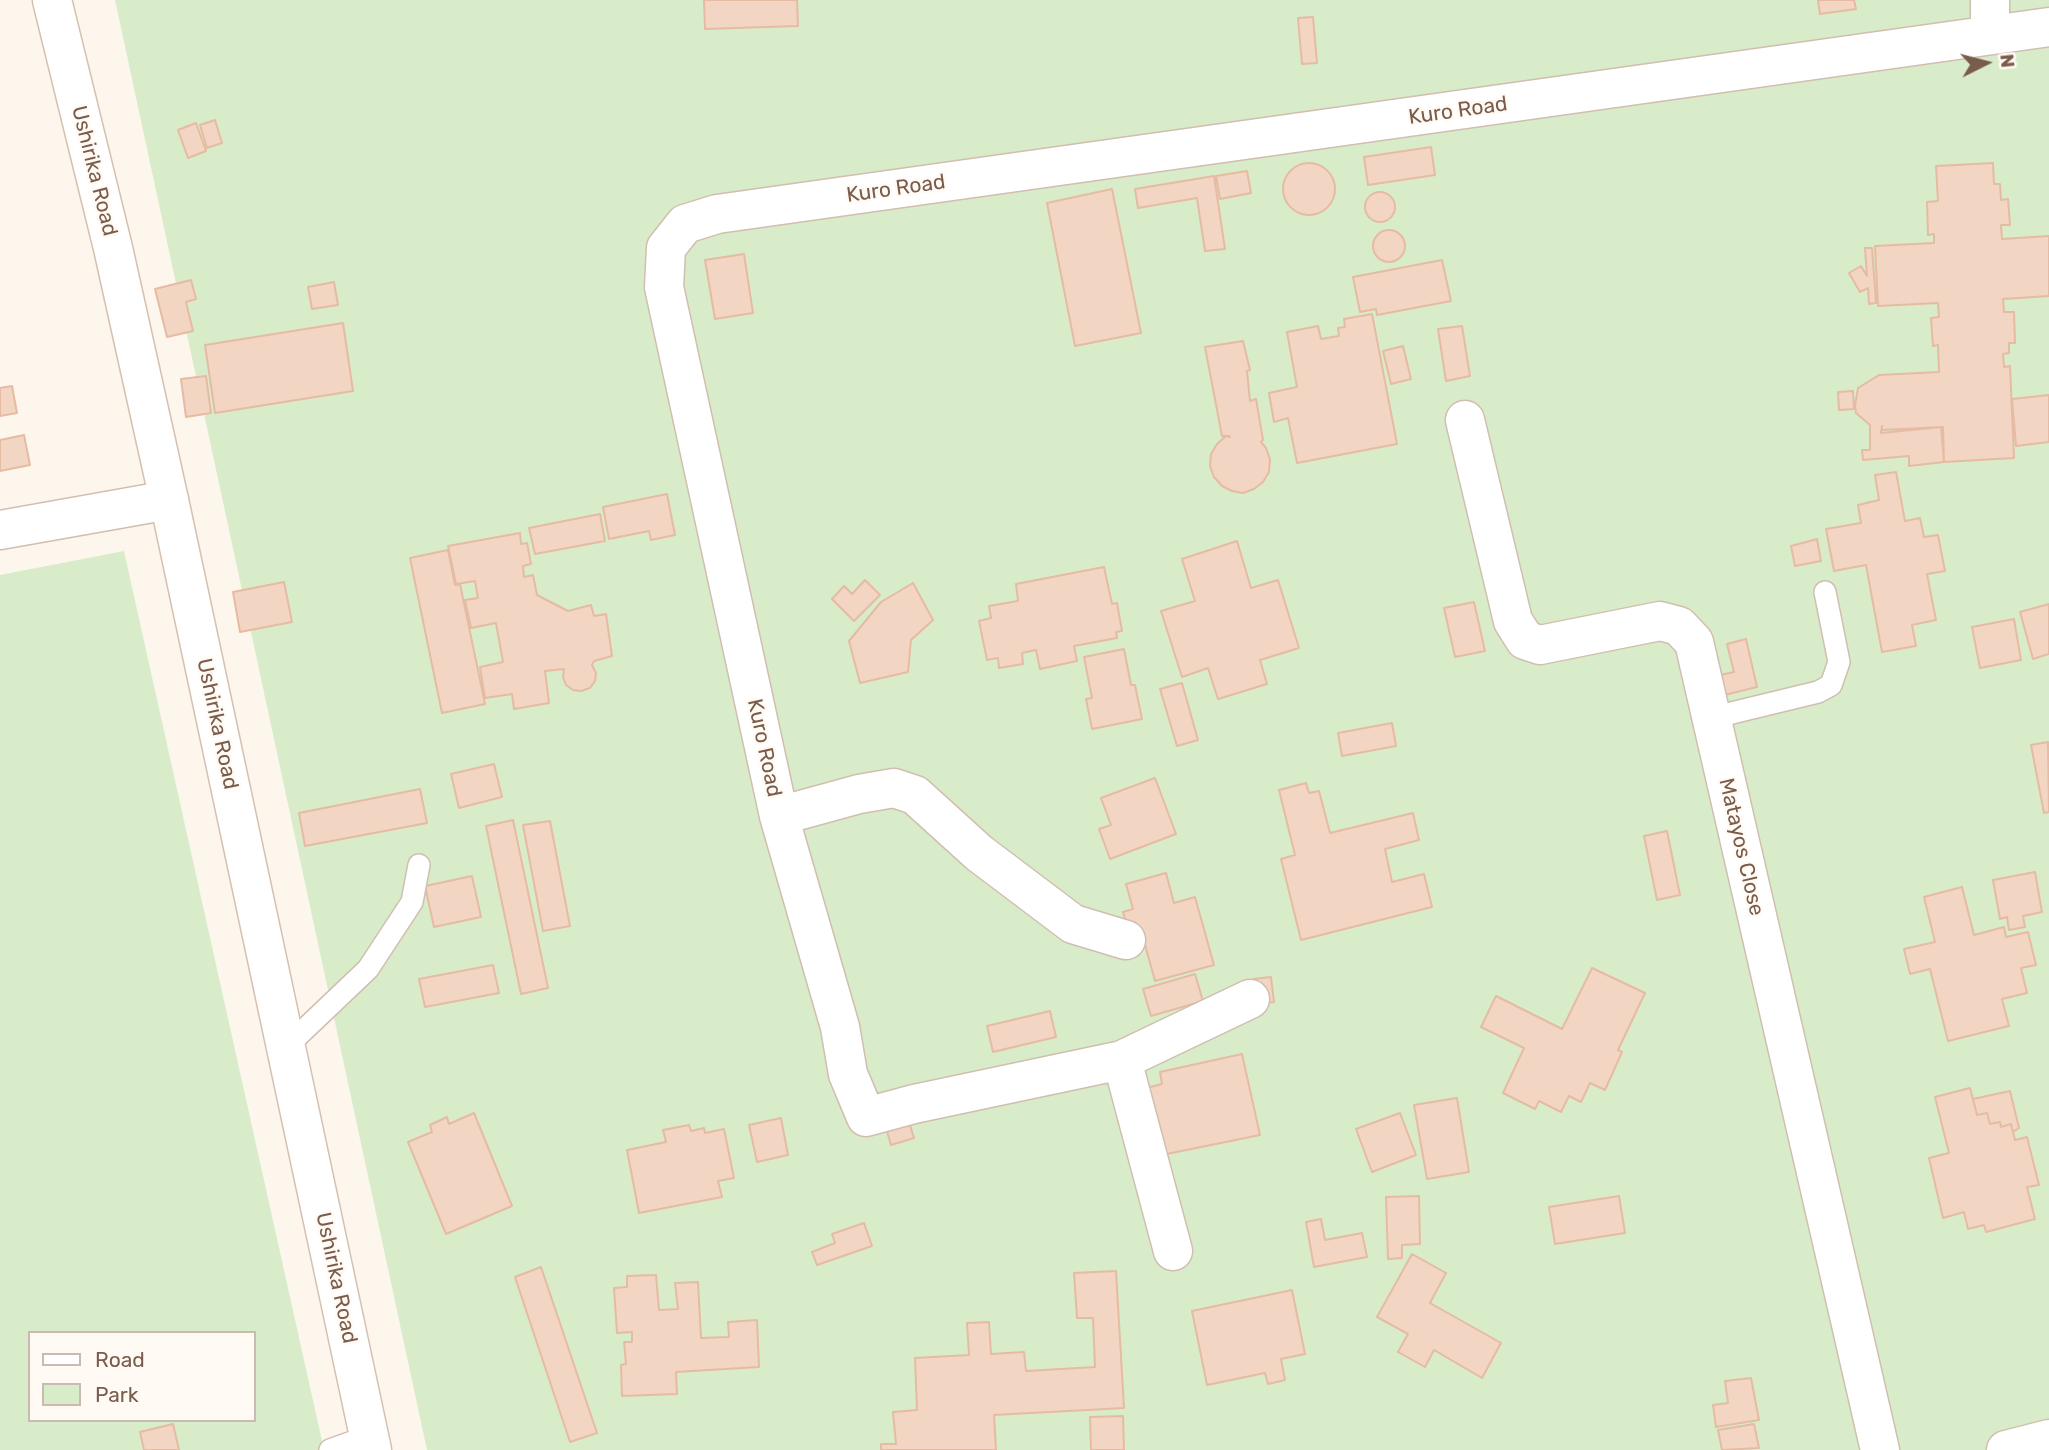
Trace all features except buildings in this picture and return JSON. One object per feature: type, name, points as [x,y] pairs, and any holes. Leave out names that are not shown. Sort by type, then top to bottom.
[{"type":"street","name":"Ushirika Road","points":[[52,0],[113,248],[169,500],[371,1443]]},
{"type":"street","name":"Kuro Road","points":[[1122,1060],[914,1104],[866,1118],[848,1074],[841,1027],[779,817],[664,288],[666,248],[685,224],[717,214],[1365,124],[1855,52],[1990,18],[2049,27]]},
{"type":"street","name":"Matayos Close","points":[[1465,420],[1513,621],[1525,640],[1540,645],[1660,621],[1679,626],[1694,642],[1880,1450]]},
{"type":"street","points":[[0,530],[169,500]]},
{"type":"street","points":[[779,817],[859,794],[894,788],[915,795],[979,853],[1073,924],[1126,940]]},
{"type":"street","points":[[1173,1251],[1122,1060],[1250,999]]},
{"type":"street","points":[[2006,1450],[2049,1439]]},
{"type":"lane","points":[[1711,718],[1818,692],[1831,685],[1839,662],[1825,592]]},
{"type":"lane","points":[[286,1046],[368,969],[412,902],[419,865]]},
{"type":"lane","points":[[330,1450],[371,1443]]},
{"type":"green space","points":[[115,0],[2049,0],[2049,1450],[427,1450]]},
{"type":"green space","points":[[124,551],[324,1450],[0,1450],[0,575]]}]
